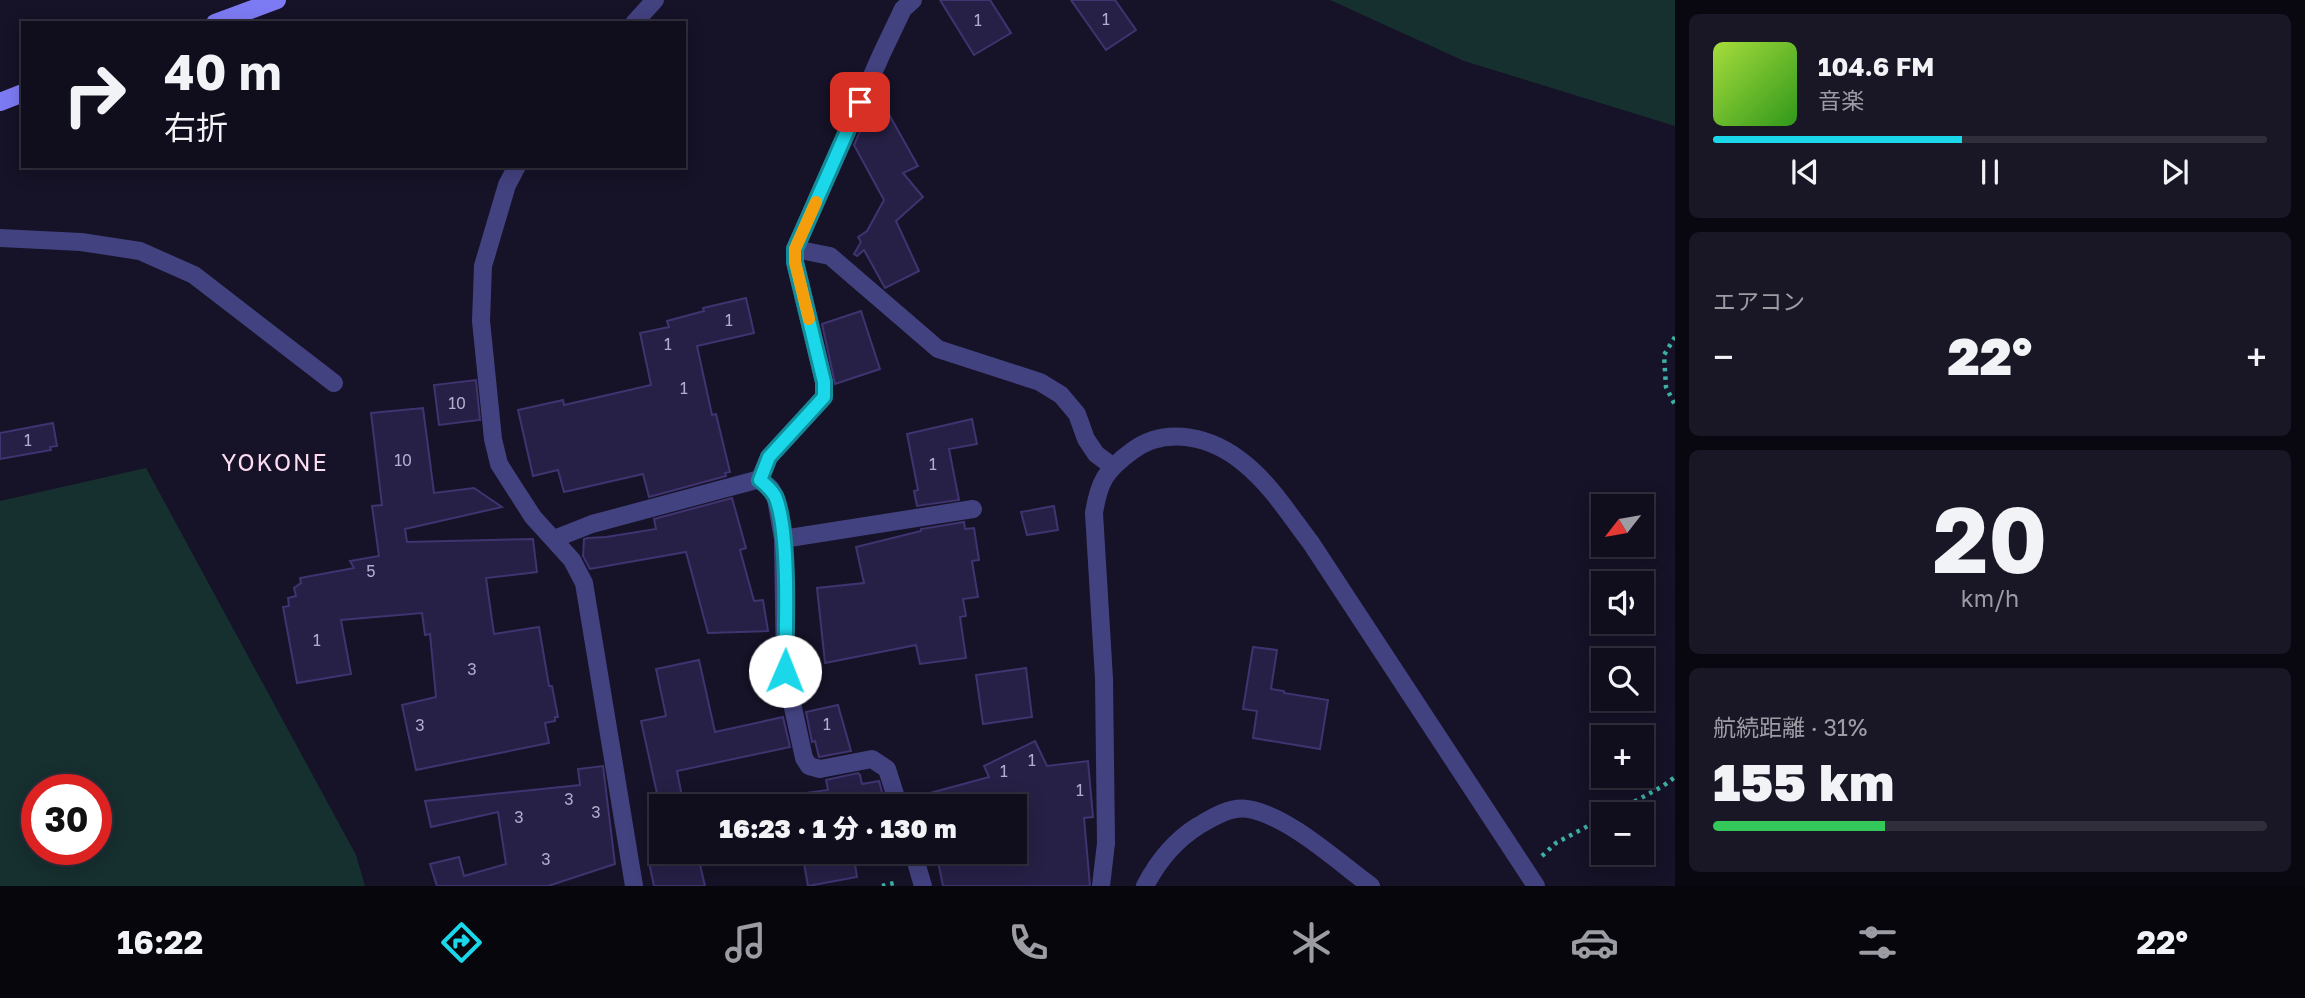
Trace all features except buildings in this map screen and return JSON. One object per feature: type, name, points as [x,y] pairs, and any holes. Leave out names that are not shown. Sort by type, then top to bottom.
[{"type":"main road","points":[[220,21],[277,0]]},
{"type":"main road","points":[[0,102],[21,94]]},
{"type":"street","points":[[636,21],[655,0]]},
{"type":"street","points":[[760,480],[769,457],[824,397],[824,382],[795,262],[795,249],[882,53],[903,9],[913,0]]},
{"type":"street","points":[[516,168],[507,186],[483,266],[481,321],[493,439],[499,464],[533,517],[572,560],[584,583],[634,886]]},
{"type":"street","points":[[0,238],[80,242],[140,251],[194,275],[334,383]]},
{"type":"street","points":[[795,249],[830,256],[938,349],[1040,382],[1061,396],[1077,414],[1086,439],[1096,453],[1112,466]]},
{"type":"street","points":[[1101,886],[1106,843],[1104,679],[1094,513],[1100,487],[1112,466],[1137,447],[1158,438],[1176,435],[1204,440],[1229,453],[1246,464],[1261,480],[1311,543],[1531,879]]},
{"type":"street","points":[[554,538],[592,524],[760,480]]},
{"type":"street","points":[[760,480],[771,489],[776,499],[783,539],[785,671],[804,758],[809,766],[820,769],[872,759],[887,769],[895,794]]},
{"type":"street","points":[[783,539],[973,509]]},
{"type":"street","points":[[1145,886],[1159,861],[1174,844],[1192,830],[1214,816],[1247,808],[1282,821],[1371,886]]},
{"type":"street","points":[[917,864],[923,886]]},
{"type":"path","points":[[1675,337],[1664,355],[1666,387],[1675,405]]},
{"type":"path","points":[[1634,802],[1675,777]]},
{"type":"path","points":[[1531,879],[1556,843],[1591,824]]},
{"type":"green space","points":[[1330,0],[1675,0],[1675,126],[1464,61]]},
{"type":"green space","points":[[146,468],[356,855],[365,886],[0,886],[0,501]]},
{"type":"slow traffic","points":[[809,319],[795,262],[795,249],[816,202]]},
{"type":"district","name":"YOKONE","points":[[275,462]]},
{"type":"route","points":[[785,671],[783,539],[776,499],[771,489],[760,480],[769,457],[784,438],[816,409],[824,397],[824,382],[795,262],[795,249],[860,102]]}]
